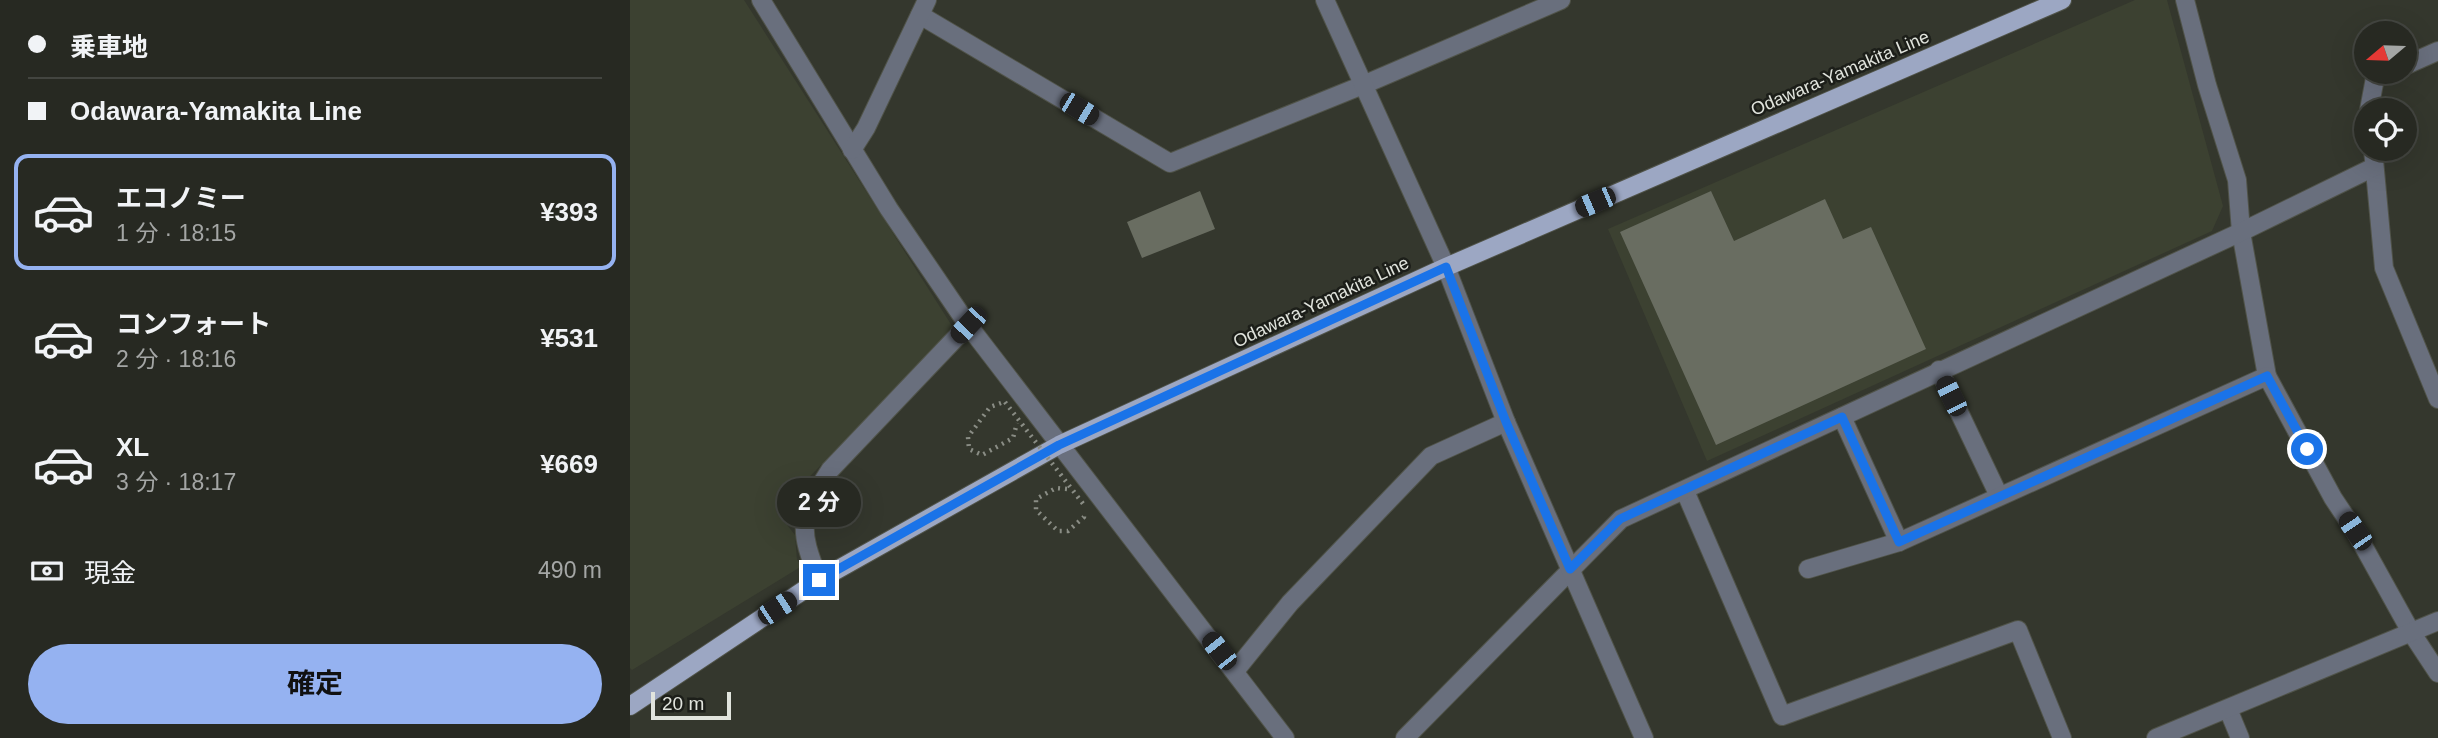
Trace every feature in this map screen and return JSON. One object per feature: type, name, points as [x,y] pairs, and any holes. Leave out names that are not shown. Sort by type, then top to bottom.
[{"type":"main road","name":"Odawara-Yamakita Line","points":[[630,706],[819,580],[1059,445],[1446,267],[2062,0]]},
{"type":"street","points":[[761,0],[852,150],[968,325],[1059,445],[1090,498],[1235,671],[1285,738]]},
{"type":"street","points":[[1325,0],[1446,267],[1506,422],[1644,738]]},
{"type":"street","points":[[852,150],[866,128],[923,8],[1170,163],[1363,85],[1561,0]]},
{"type":"street","points":[[2185,0],[2207,85],[2237,180],[2241,232],[2267,376],[2333,499],[2355,531],[2411,632],[2438,673]]},
{"type":"street","points":[[2417,60],[2438,51]]},
{"type":"street","points":[[2374,161],[2384,268],[2438,399]]},
{"type":"street","points":[[1405,738],[1620,519],[2241,232],[2374,167]]},
{"type":"street","points":[[819,580],[805,545],[805,515],[815,493],[830,470],[968,325]]},
{"type":"street","points":[[1939,370],[1999,496]]},
{"type":"street","points":[[1808,569],[1899,542],[2267,376]]},
{"type":"street","points":[[1842,417],[1899,542]]},
{"type":"street","points":[[1235,671],[1290,603],[1431,456],[1506,422]]},
{"type":"street","points":[[1685,491],[1782,716],[2018,629],[2063,738]]},
{"type":"street","points":[[2156,738],[2438,621]]},
{"type":"street","points":[[2228,709],[2240,738]]},
{"type":"path","points":[[1024,399],[1013,438],[982,455],[970,449],[968,437],[990,407],[1005,402],[1090,498]]},
{"type":"path","points":[[1056,488],[1090,498],[1084,517],[1068,531],[1058,531],[1036,510],[1037,499],[1056,488]]},
{"type":"shaded area","points":[[630,0],[744,0],[954,329],[776,511],[795,535],[797,560],[802,566],[632,670],[630,668]]},
{"type":"shaded area","points":[[2135,0],[2167,0],[2223,206],[2212,231],[1707,461],[1608,229]]},
{"type":"building","points":[[1200,191],[1215,229],[1142,258],[1127,222]]},
{"type":"building","points":[[1711,191],[1734,241],[1825,199],[1843,239],[1871,227],[1926,349],[1716,445],[1620,232]]},
{"type":"route","points":[[819,580],[1059,445],[1446,267],[1506,422],[1570,569],[1620,519],[1842,417],[1899,542],[2267,376],[2307,449]]}]
